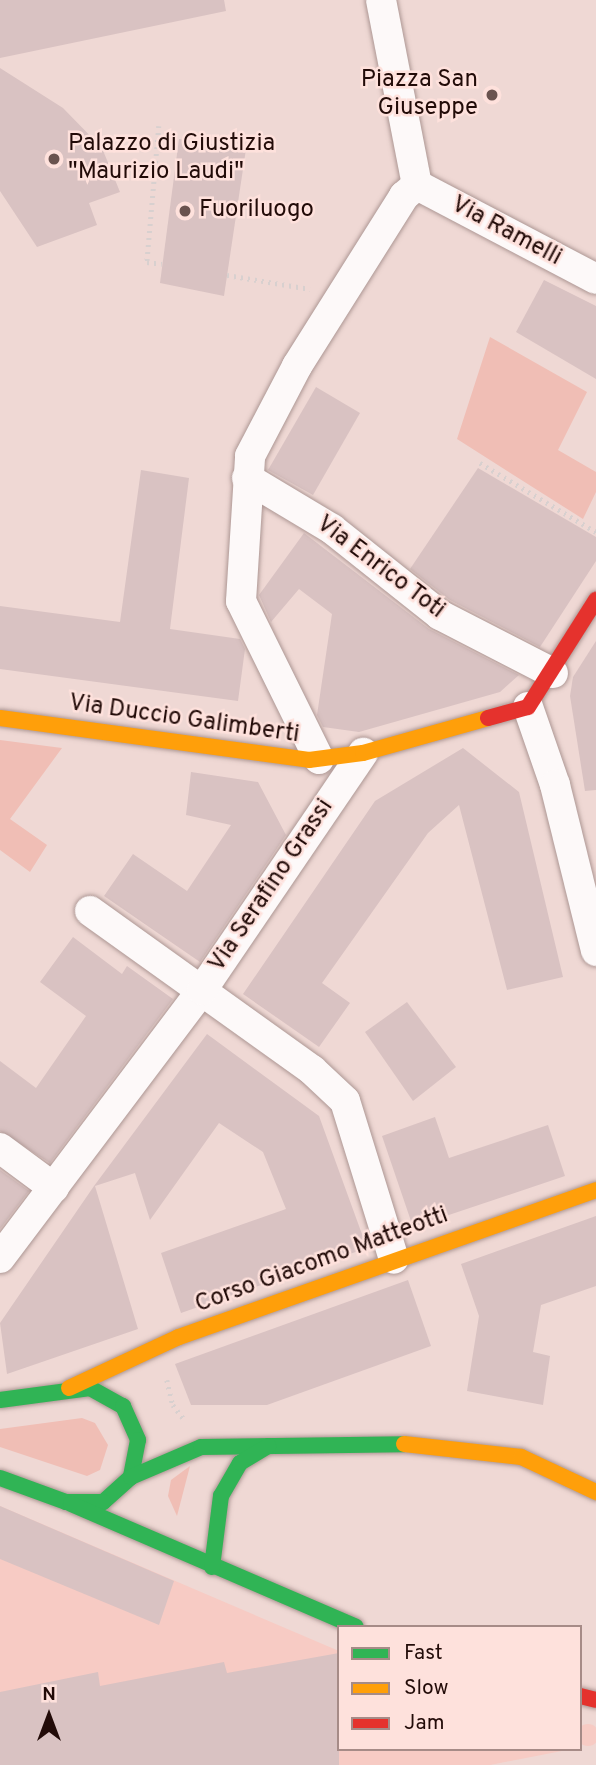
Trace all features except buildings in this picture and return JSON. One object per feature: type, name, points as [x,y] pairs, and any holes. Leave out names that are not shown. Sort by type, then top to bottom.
[{"type":"main road","points":[[363,753],[528,707],[554,673],[594,610]]},
{"type":"main road","name":"Via Duccio Galimberti","points":[[0,718],[318,760],[363,753]]},
{"type":"main road","name":"Corso Giacomo Matteotti","points":[[69,1388],[179,1337],[596,1190]]},
{"type":"main road","points":[[0,1400],[69,1388],[108,1395],[153,1430]]},
{"type":"main road","points":[[127,1412],[138,1440],[131,1477]]},
{"type":"main road","points":[[171,1438],[201,1447],[476,1448],[521,1457],[596,1492]]},
{"type":"main road","points":[[212,1567],[221,1496],[240,1463],[277,1446]]},
{"type":"main road","points":[[66,1502],[103,1502],[131,1477],[201,1447]]},
{"type":"main road","points":[[0,1478],[66,1502],[351,1625]]},
{"type":"street","points":[[318,760],[241,601],[247,478],[250,456],[342,294],[404,196],[417,185],[381,0]]},
{"type":"street","name":"Via Ramelli","points":[[417,185],[596,279]]},
{"type":"street","name":"Via Enrico Toti","points":[[247,478],[332,529],[440,615],[554,673]]},
{"type":"street","points":[[528,707],[555,785],[596,951]]},
{"type":"street","name":"Via Serafino Grassi","points":[[0,1258],[202,990],[363,753]]},
{"type":"street","points":[[90,911],[202,990],[345,1101],[394,1259]]},
{"type":"street","points":[[0,1149],[54,1188]]},
{"type":"path","points":[[159,126],[147,262],[162,264]]},
{"type":"path","points":[[227,275],[342,294]]},
{"type":"path","points":[[480,463],[596,532]]},
{"type":"path","points":[[169,1366],[170,1398],[190,1422]]},
{"type":"shaded area","points":[[490,337],[587,392],[558,450],[596,472],[596,492],[583,519],[457,439]]},
{"type":"shaded area","points":[[0,740],[62,748],[10,819],[47,845],[30,872],[0,850]]},
{"type":"shaded area","points":[[82,1418],[95,1423],[108,1445],[100,1470],[87,1476],[0,1447],[0,1429]]},
{"type":"shaded area","points":[[190,1466],[177,1516],[168,1496],[171,1480]]},
{"type":"shaded area","points":[[0,1506],[337,1650],[337,1751],[562,1751],[490,1765],[0,1765]]},
{"type":"shaded area","points":[[588,1724],[595,1728],[597,1740],[592,1745],[584,1745],[582,1727]]},
{"type":"traffic: fast","points":[[0,1400],[90,1388],[123,1406],[138,1440],[131,1477],[103,1502],[66,1502],[0,1478]]},
{"type":"traffic: fast","points":[[131,1477],[201,1447],[404,1444]]},
{"type":"traffic: fast","points":[[212,1567],[221,1496],[240,1463],[268,1446]]},
{"type":"traffic: fast","points":[[71,1504],[351,1625]]},
{"type":"traffic: slow","points":[[0,718],[309,760],[363,753],[488,718]]},
{"type":"traffic: slow","points":[[69,1388],[179,1337],[596,1190]]},
{"type":"traffic: slow","points":[[404,1444],[521,1457],[596,1492]]},
{"type":"traffic: jam","points":[[488,718],[528,707],[596,600]]},
{"type":"traffic: jam","points":[[582,1696],[596,1700]]},
{"type":"place","name":"Piazza San Giuseppe","points":[[492,95]]},
{"type":"place","name":"Palazzo di Giustizia \"Maurizio Laudi\"","points":[[54,159]]},
{"type":"place","name":"Fuoriluogo","points":[[185,211]]}]
